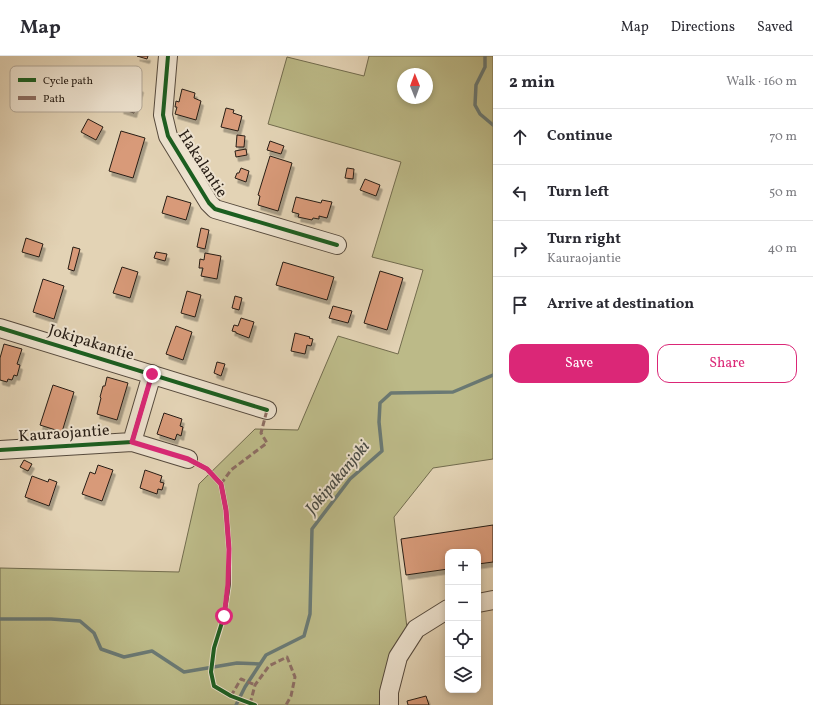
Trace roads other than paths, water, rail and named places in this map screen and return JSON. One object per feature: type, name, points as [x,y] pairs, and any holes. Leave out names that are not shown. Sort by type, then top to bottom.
[{"type":"street","name":"Hakalantie","points":[[168,56],[163,115],[168,136],[209,203],[215,209],[337,245]]},
{"type":"street","name":"Jokipakantie","points":[[0,328],[267,410]]},
{"type":"street","name":"Kauraojantie","points":[[0,450],[132,442],[152,374]]},
{"type":"street","points":[[132,442],[188,459]]},
{"type":"street","points":[[481,602],[493,600]]},
{"type":"street","points":[[390,705],[389,692],[398,657],[416,629],[445,611]]},
{"type":"waterway","name":"Jokipakanjoki","points":[[485,56],[485,67],[476,85],[475,105],[480,114],[493,125]]},
{"type":"waterway","name":"Jokipakanjoki","points":[[236,705],[245,687],[266,655],[304,636],[310,614],[312,529],[350,479],[382,451],[379,422],[380,403],[391,393],[453,392],[493,375]]},
{"type":"waterway","points":[[0,619],[51,619],[80,621],[94,633],[101,649],[124,657],[152,651],[184,672],[237,663],[260,664]]}]
